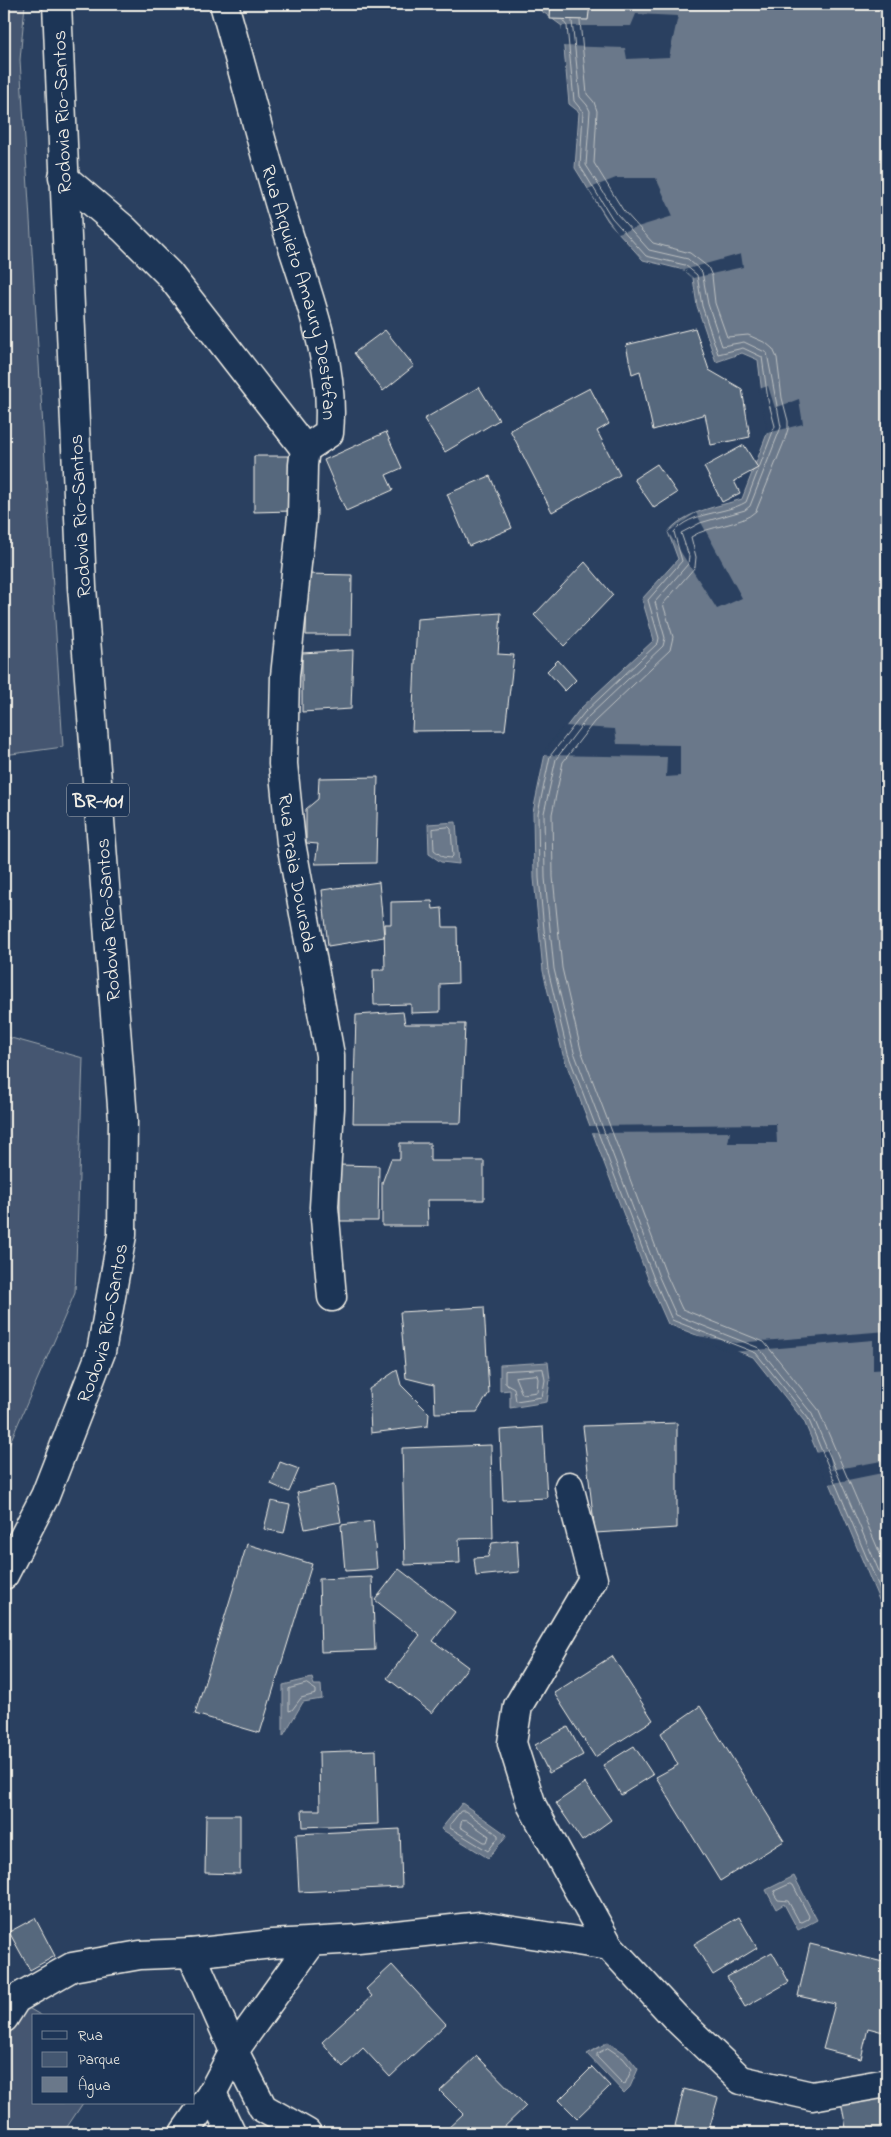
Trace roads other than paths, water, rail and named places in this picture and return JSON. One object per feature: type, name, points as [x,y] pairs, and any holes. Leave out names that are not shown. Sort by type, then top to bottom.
[{"type":"main road","name":"Rodovia Rio-Santos","points":[[4,1575],[45,1496],[101,1352],[122,1235],[123,1120],[82,587],[57,4]]},
{"type":"main road","name":"Rua Arquieto Amaury Destefan","points":[[64,178],[124,230],[169,274],[306,449],[329,433],[331,413],[326,358],[283,216],[224,4]]},
{"type":"main road","name":"Rua Praia Dourada","points":[[306,449],[303,465],[302,517],[285,676],[283,764],[291,842],[330,1055],[330,1108],[324,1207],[332,1297]]},
{"type":"main road","points":[[569,1486],[593,1579],[518,1706],[512,1743],[532,1806],[609,1946],[676,2018],[741,2080],[812,2096],[887,2083]]},
{"type":"main road","points":[[4,2018],[16,1999],[72,1967],[140,1955],[191,1954],[481,1926],[609,1946]]},
{"type":"main road","points":[[184,2133],[212,2093],[234,2051],[312,1942]]},
{"type":"main road","points":[[191,1954],[234,2051],[263,2108],[307,2133]]},
{"type":"main road","points":[[212,2093],[231,2133]]},
{"type":"water","points":[[532,4],[887,4],[887,1619],[804,1421],[753,1357],[668,1324],[649,1281],[563,1055],[543,971],[534,878],[533,812],[545,754],[580,709],[654,640],[642,599],[678,559],[668,532],[692,514],[742,499],[770,426],[763,402],[758,360],[742,353],[716,362],[697,306],[693,278],[684,270],[643,260],[608,221],[575,168],[579,112],[569,104],[562,26]]},
{"type":"water","points":[[456,822],[459,864],[441,862],[429,854],[428,824]]},
{"type":"water","points":[[548,1362],[550,1380],[547,1402],[510,1408],[510,1390],[500,1391],[500,1365]]},
{"type":"water","points":[[312,1678],[314,1685],[321,1685],[322,1699],[303,1702],[283,1736],[283,1685]]},
{"type":"water","points":[[462,1803],[507,1835],[488,1858],[441,1829]]},
{"type":"water","points":[[794,1876],[817,1920],[798,1930],[784,1904],[776,1909],[766,1890]]},
{"type":"water","points":[[608,2042],[626,2054],[638,2069],[630,2087],[624,2093],[587,2054]]}]
